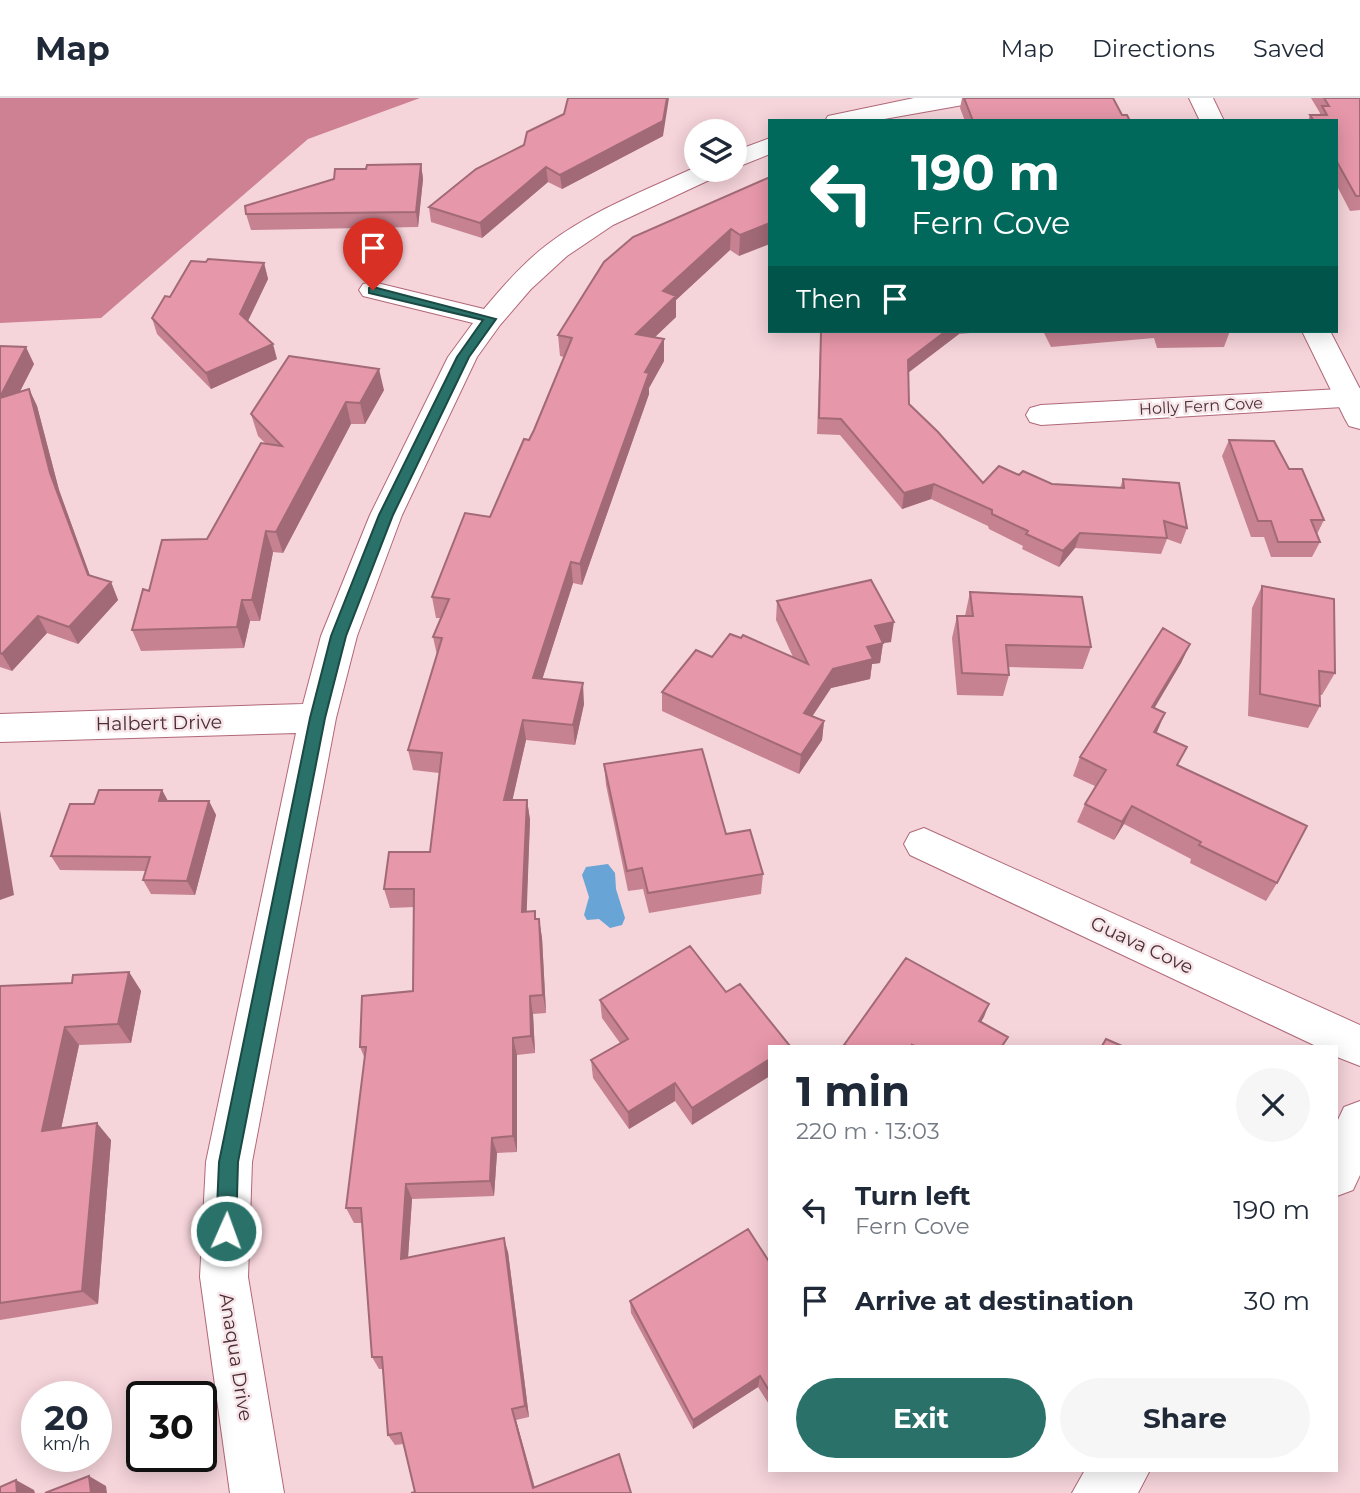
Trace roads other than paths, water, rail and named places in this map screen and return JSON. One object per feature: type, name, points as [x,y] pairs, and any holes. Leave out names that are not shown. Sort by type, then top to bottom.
[{"type":"street","points":[[829,98],[844,118],[963,98]]},
{"type":"street","points":[[1201,98],[1212,119]]},
{"type":"street","points":[[747,155],[768,146]]},
{"type":"street","name":"Anaqua Drive","points":[[257,1493],[224,1277],[229,1162],[318,718],[339,636],[386,515],[463,357],[490,319],[521,283],[557,250],[604,219],[685,182]]},
{"type":"street","points":[[373,290],[490,319]]},
{"type":"street","points":[[1317,333],[1356,405]]},
{"type":"street","name":"Holly Fern Cove","points":[[1041,415],[1356,405]]},
{"type":"street","name":"Halbert Drive","points":[[0,728],[318,718]]},
{"type":"street","name":"Guava Cove","points":[[924,844],[1360,1046]]},
{"type":"street","points":[[1338,1172],[1360,1122]]},
{"type":"street","points":[[1099,1493],[1122,1472]]},
{"type":"water","points":[[608,864],[615,873],[616,889],[625,918],[622,925],[610,928],[599,919],[587,920],[584,915],[589,897],[582,875],[586,867]]}]
